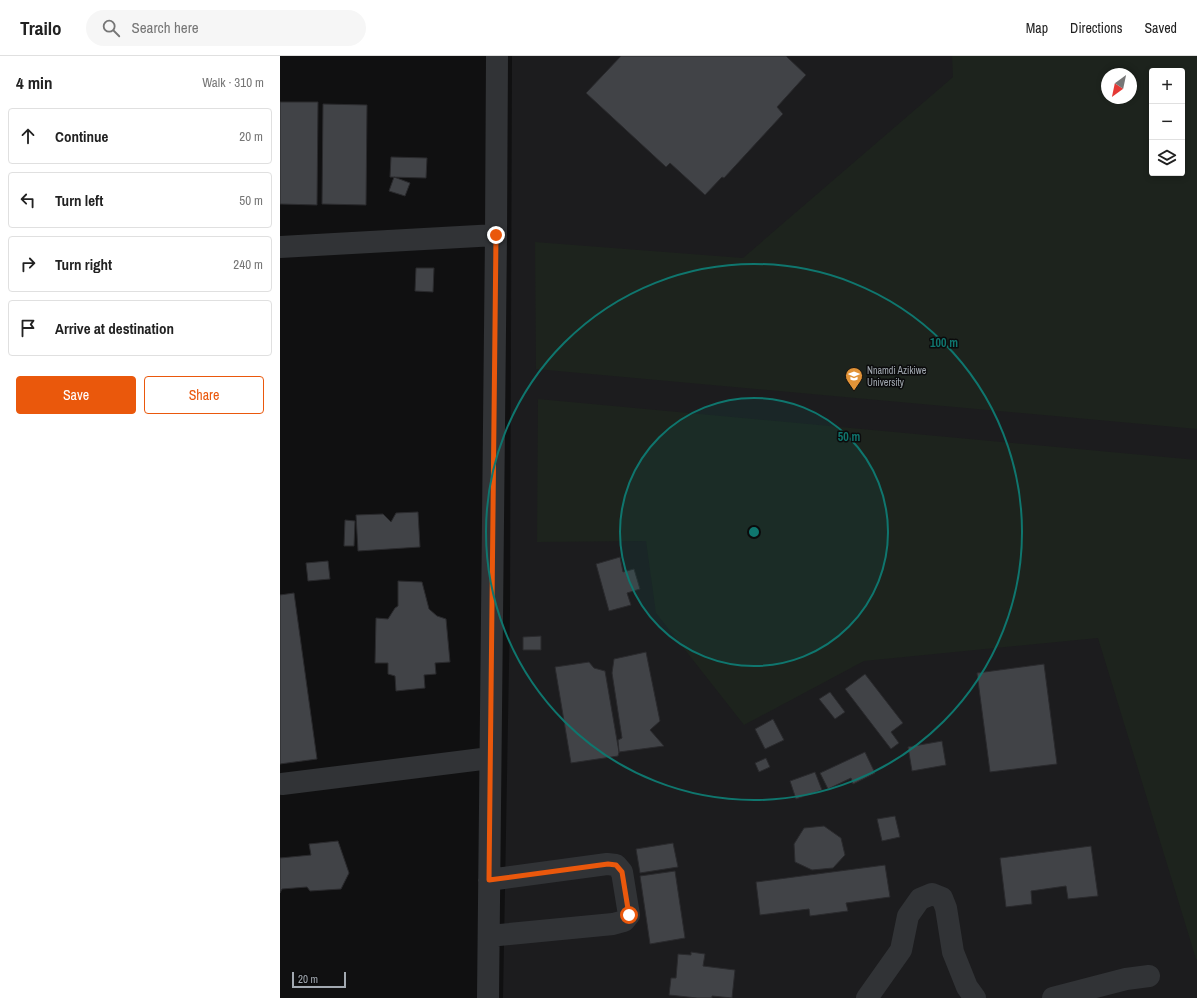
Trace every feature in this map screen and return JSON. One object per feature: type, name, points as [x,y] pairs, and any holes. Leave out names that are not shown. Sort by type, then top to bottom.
[{"type":"street","points":[[488,998],[497,56]]},
{"type":"street","points":[[280,247],[496,235]]},
{"type":"street","points":[[282,784],[490,758]]},
{"type":"street","points":[[489,880],[608,864],[616,865],[622,872],[629,915],[624,922],[613,924],[489,936]]},
{"type":"street","points":[[867,998],[901,950],[908,916],[920,899],[932,894],[942,898],[946,908],[953,952],[967,987],[976,998]]},
{"type":"street","points":[[1053,998],[1126,979],[1149,976]]},
{"type":"shaded area","name":"Nnamdi Azikiwe University","points":[[512,56],[1197,56],[1197,998],[503,998],[510,609]]},
{"type":"shaded area","points":[[952,56],[1197,56],[1197,429],[536,369],[535,242],[743,258],[953,77]]},
{"type":"shaded area","points":[[538,399],[1197,460],[1197,959],[1098,638],[864,661],[744,725],[656,613],[646,541],[537,542]]},
{"type":"building","points":[[621,56],[786,56],[806,75],[777,107],[783,114],[724,178],[722,177],[705,195],[670,163],[666,167],[586,93]]},
{"type":"building","points":[[280,102],[318,102],[317,205],[280,204]]},
{"type":"building","points":[[323,104],[367,105],[366,205],[322,204]]},
{"type":"building","points":[[391,157],[427,158],[426,178],[390,177]]},
{"type":"building","points":[[394,177],[410,183],[405,196],[389,191]]},
{"type":"building","points":[[416,268],[434,268],[433,292],[415,291]]},
{"type":"building","points":[[418,512],[420,547],[358,551],[356,515],[383,514],[391,522],[396,513]]},
{"type":"building","points":[[345,520],[355,521],[354,546],[344,546]]},
{"type":"building","points":[[620,557],[623,572],[634,569],[640,589],[627,593],[631,605],[609,611],[596,564]]},
{"type":"building","points":[[328,561],[330,579],[308,581],[306,563]]},
{"type":"building","points":[[398,581],[422,582],[429,609],[437,616],[446,619],[450,662],[435,663],[436,674],[424,675],[425,688],[396,691],[395,676],[388,674],[388,663],[375,663],[376,618],[388,619],[398,606]]},
{"type":"building","points":[[294,593],[317,759],[280,764],[280,595]]},
{"type":"building","points":[[541,636],[541,650],[523,650],[523,637]]},
{"type":"building","points":[[646,652],[660,721],[650,730],[664,746],[619,752],[618,740],[622,738],[612,673],[614,659]]},
{"type":"building","points":[[589,662],[594,668],[605,671],[619,752],[618,756],[571,763],[555,667]]},
{"type":"building","points":[[1044,664],[1057,764],[990,772],[977,673]]},
{"type":"building","points":[[865,674],[903,723],[891,732],[899,743],[891,749],[845,689]]},
{"type":"building","points":[[830,692],[845,712],[835,719],[819,699]]},
{"type":"building","points":[[773,719],[784,740],[765,749],[755,729]]},
{"type":"building","points":[[942,741],[946,765],[912,771],[908,747]]},
{"type":"building","points":[[865,752],[875,773],[853,784],[851,778],[828,789],[820,773]]},
{"type":"building","points":[[766,758],[770,767],[759,772],[755,763]]},
{"type":"building","points":[[815,772],[822,790],[796,799],[790,781]]},
{"type":"building","points":[[895,816],[900,837],[882,841],[877,819]]},
{"type":"building","points":[[824,826],[841,838],[845,855],[833,868],[812,870],[795,862],[794,844],[804,828]]},
{"type":"building","points":[[338,841],[349,873],[341,889],[310,891],[307,887],[282,889],[280,893],[280,858],[311,855],[309,844]]},
{"type":"building","points":[[673,843],[678,867],[640,873],[636,849]]},
{"type":"building","points":[[1091,846],[1098,896],[1068,899],[1066,886],[1031,891],[1032,904],[1006,907],[1000,858]]},
{"type":"building","points":[[885,865],[890,897],[846,903],[848,911],[810,916],[809,909],[760,915],[756,882]]},
{"type":"building","points":[[675,871],[685,938],[650,944],[640,876]]},
{"type":"building","points":[[691,952],[705,954],[703,966],[735,970],[732,998],[712,996],[712,998],[697,998],[669,995],[671,978],[676,978],[678,954],[691,955]]},
{"type":"place","name":"Nnamdi Azikiwe University","points":[[854,391]]},
{"type":"route","points":[[496,235],[489,880],[608,864],[616,865],[622,872],[629,915]]}]
